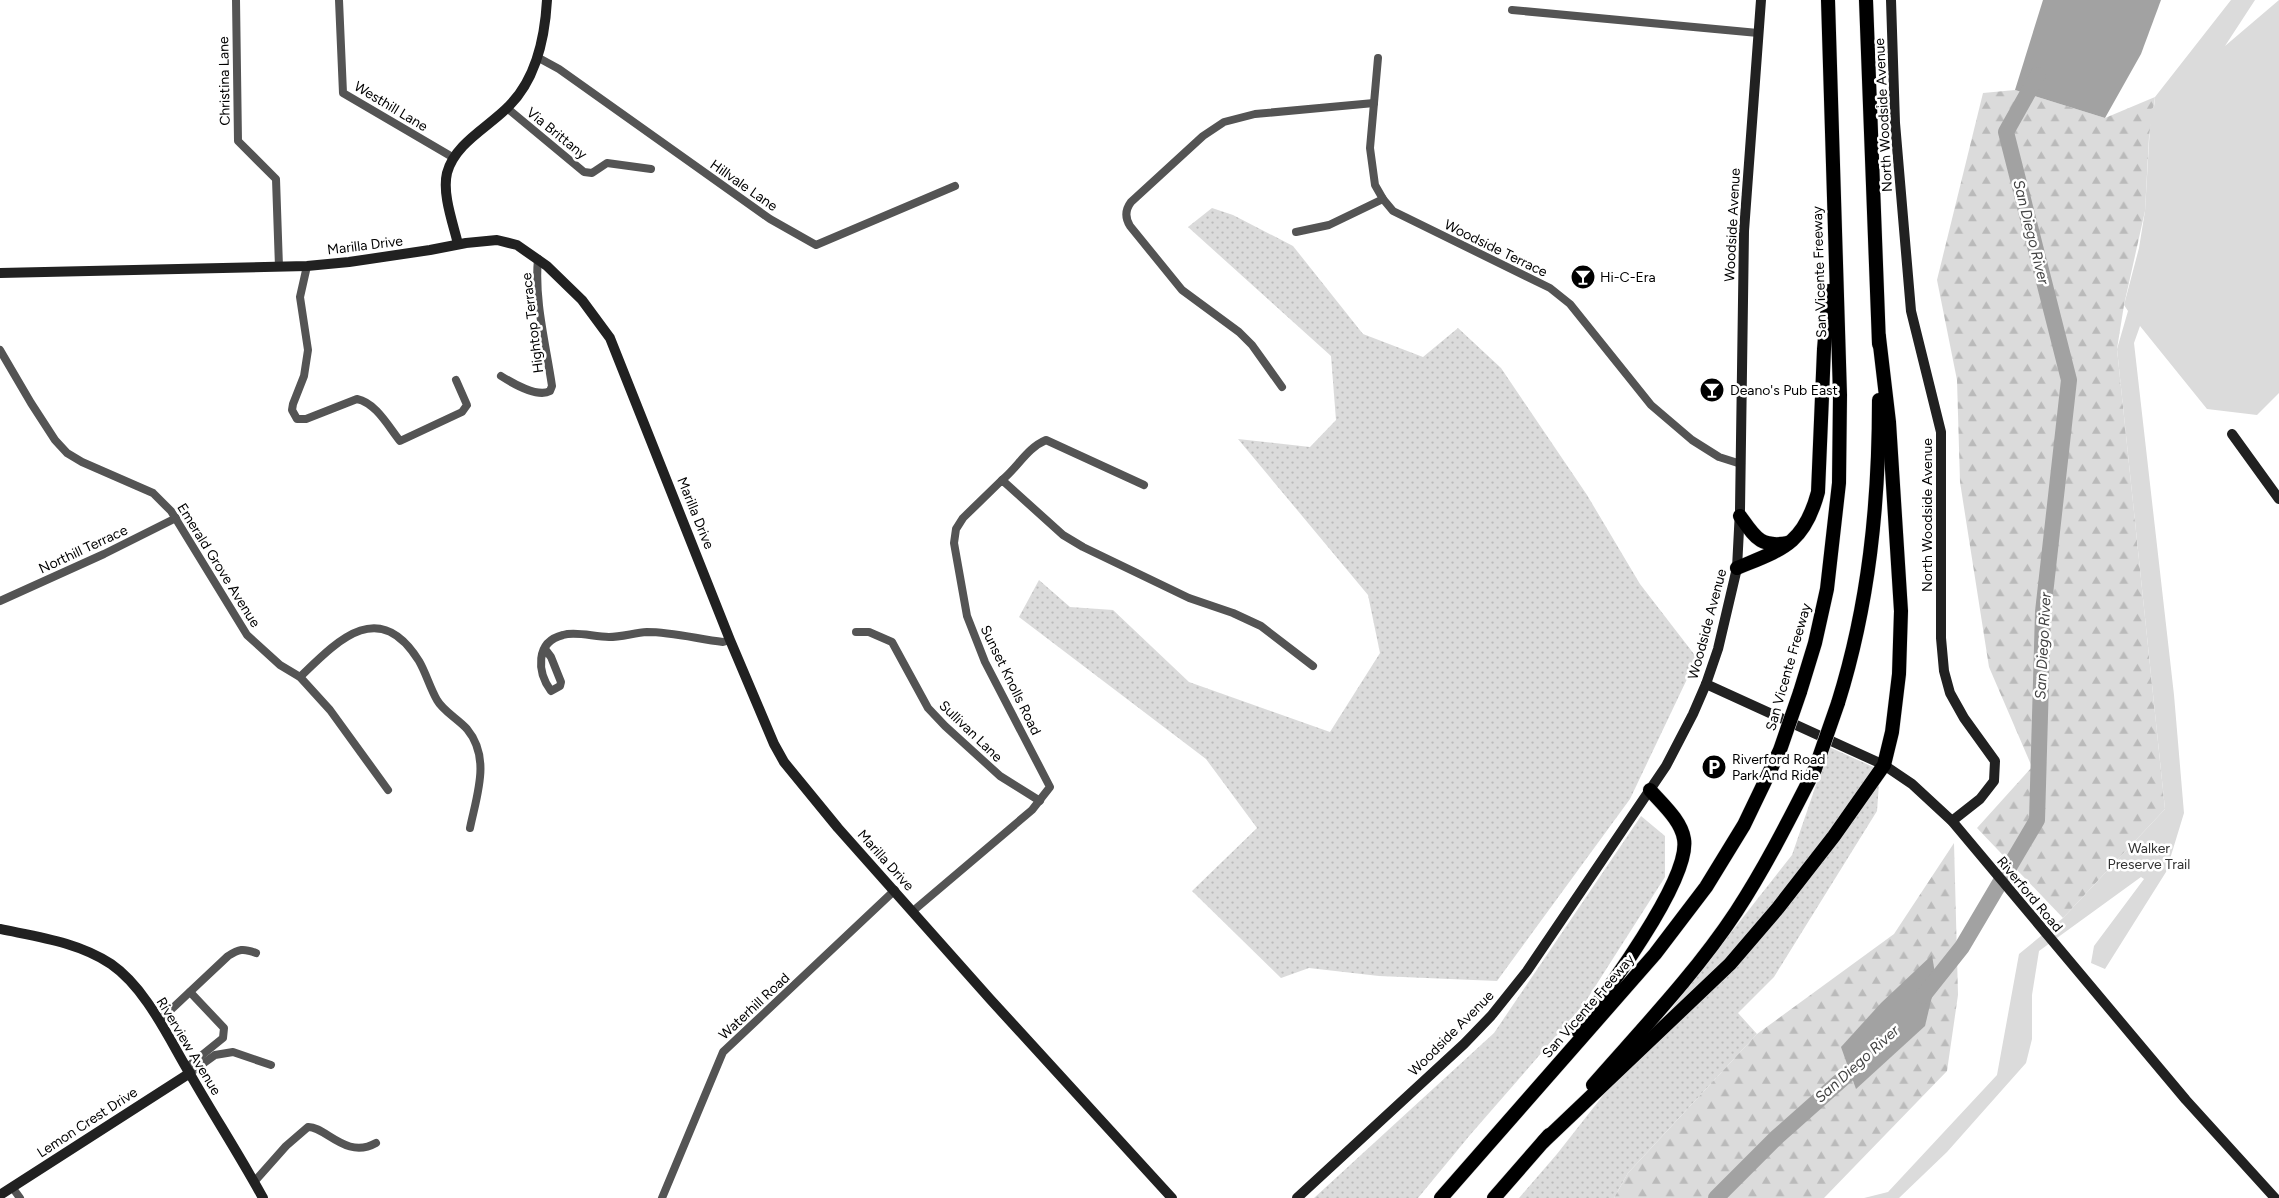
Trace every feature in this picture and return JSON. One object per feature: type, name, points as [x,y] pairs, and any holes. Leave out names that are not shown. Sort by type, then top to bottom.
[{"type":"highway","name":"San Vicente Freeway","points":[[1441,1198],[1655,954],[1706,887],[1744,825],[1780,750],[1800,692],[1815,643],[1827,589],[1839,483],[1840,395],[1828,0]]},
{"type":"highway","points":[[1494,1198],[1696,966],[1724,928],[1777,845],[1814,769],[1853,655],[1873,543],[1879,445],[1879,337],[1866,0]]},
{"type":"highway","points":[[1737,568],[1777,552],[1791,543],[1802,532],[1812,513],[1818,492],[1824,348],[1834,228]]},
{"type":"highway","points":[[1543,1142],[1730,964],[1778,908],[1834,836],[1884,765],[1892,732],[1899,674],[1901,611],[1889,422],[1879,337]]},
{"type":"highway","points":[[1740,516],[1759,541],[1773,546],[1791,543]]},
{"type":"highway","points":[[1469,1166],[1585,1020],[1625,966],[1653,921],[1676,876],[1684,854],[1684,840],[1679,824],[1650,790]]},
{"type":"street","name":"Christina Lane","points":[[236,0],[238,141],[276,179],[279,266]]},
{"type":"street","name":"Westhill Lane","points":[[339,0],[343,93],[454,158]]},
{"type":"street","points":[[458,244],[446,190],[448,172],[454,158],[467,143],[507,108],[526,84],[537,57],[545,24],[547,0]]},
{"type":"street","name":"Woodside Avenue","points":[[1297,1198],[1491,1016],[1527,971],[1666,766],[1706,684],[1718,649],[1737,568],[1740,516],[1744,231],[1761,0]]},
{"type":"street","name":"North Woodside Avenue","points":[[1891,0],[1895,122],[1912,311],[1941,432],[1941,638],[1944,671],[1950,693],[1964,718],[1995,762],[1994,781],[1980,799],[1952,821]]},
{"type":"street","points":[[1512,10],[1758,33]]},
{"type":"street","name":"Hillvale Lane","points":[[537,57],[558,69],[770,219],[816,245],[954,186]]},
{"type":"street","name":"Woodside Terrace","points":[[1378,58],[1370,148],[1375,185],[1393,211],[1551,289],[1576,310],[1652,405],[1692,440],[1720,457],[1741,464]]},
{"type":"street","points":[[1282,387],[1252,346],[1239,332],[1182,290],[1130,226],[1126,218],[1126,210],[1131,202],[1202,136],[1224,122],[1255,114],[1374,103]]},
{"type":"street","name":"Via Brittany","points":[[507,108],[584,172],[592,173],[607,164],[650,169]]},
{"type":"street","points":[[1296,232],[1329,225],[1383,199]]},
{"type":"street","name":"Marilla Drive","points":[[0,273],[307,266],[387,257],[488,240],[510,242],[538,259],[582,300],[610,338],[730,640],[774,744],[784,762],[838,828],[990,999],[1172,1198]]},
{"type":"street","name":"Hightop Terrace","points":[[501,376],[515,385],[542,393],[550,391],[552,386],[542,320],[537,271],[538,259]]},
{"type":"street","points":[[307,266],[300,297],[308,350],[304,376],[292,410],[297,419],[306,419],[357,399],[365,401],[373,408],[400,440],[465,409],[467,405],[456,380]]},
{"type":"street","name":"Emerald Grove Avenue","points":[[0,350],[55,440],[67,452],[82,462],[153,494],[163,501],[176,518],[247,635],[280,665],[300,678],[330,710],[388,790]]},
{"type":"street","points":[[2232,434],[2279,498]]},
{"type":"street","points":[[1144,485],[1046,440],[1034,445],[1012,472],[1002,480],[1063,535],[1083,547],[1189,598],[1233,613],[1260,626],[1312,666]]},
{"type":"street","name":"Sunset Knolls Road","points":[[1002,480],[963,518],[956,530],[954,543],[967,616],[985,662],[1050,787],[1040,801]]},
{"type":"street","name":"Northill Terrace","points":[[0,601],[104,554],[176,518]]},
{"type":"street","points":[[300,678],[330,648],[360,630],[380,628],[397,636],[419,661],[437,701],[467,729],[478,750],[482,775],[470,828]]},
{"type":"street","points":[[545,649],[552,657],[561,682],[560,686],[551,691],[542,675],[540,658],[545,649],[553,639],[564,634],[608,637],[646,632],[723,642],[730,640]]},
{"type":"street","name":"Sullivan Lane","points":[[856,632],[869,632],[892,642],[928,708],[944,726],[1000,776],[1040,801]]},
{"type":"street","name":"Riverford Road","points":[[1706,684],[1884,765],[1912,784],[1952,821],[2186,1100],[2276,1198]]},
{"type":"street","points":[[913,911],[1040,801]]},
{"type":"street","name":"Waterhill Road","points":[[662,1198],[723,1052],[895,890]]},
{"type":"street","name":"Riverview Avenue","points":[[0,929],[65,943],[89,952],[112,965],[160,1020],[262,1197]]},
{"type":"street","points":[[160,1020],[228,956],[239,949],[246,949],[256,953]]},
{"type":"street","points":[[188,1070],[222,1038],[224,1033],[224,1028],[190,992]]},
{"type":"street","points":[[188,1070],[216,1055],[233,1052],[271,1065]]},
{"type":"street","name":"Lemon Crest Drive","points":[[0,1195],[188,1070]]},
{"type":"street","points":[[254,1182],[286,1146],[308,1128],[315,1128],[341,1144],[368,1148],[376,1143]]},
{"type":"street","points":[[12,1187],[20,1198]]},
{"type":"green space","name":"Walker Preserve Trail","points":[[2231,0],[2255,0],[2225,46],[2279,0],[2279,393],[2257,415],[2207,409],[2140,326],[2134,343],[2174,695],[2184,813],[2166,872],[2105,969],[2091,963],[2094,946],[2144,879],[2141,877],[2039,951],[2032,995],[2032,1039],[2026,1063],[1947,1152],[1899,1198],[1864,1198],[1888,1192],[1997,1075],[2019,954],[2063,918],[2165,809],[2117,349],[2128,311],[2124,305],[2139,248],[2145,211],[2151,109],[2154,107],[2155,97]]},
{"type":"green space","points":[[2015,90],[2105,118],[2155,97],[2149,137],[2145,211],[2124,305],[2117,349],[2165,809],[2063,918],[1977,828],[2032,767],[1989,667],[1960,482],[1957,380],[1937,280],[1983,93]]},
{"type":"green space","points":[[1212,208],[1233,215],[1293,246],[1363,334],[1423,357],[1458,328],[1501,368],[1587,495],[1640,584],[1697,658],[1630,799],[1497,981],[1379,976],[1309,968],[1281,978],[1192,891],[1257,828],[1206,759],[1019,617],[1039,580],[1070,607],[1113,610],[1189,682],[1330,732],[1380,653],[1368,595],[1238,439],[1310,447],[1336,420],[1331,356],[1188,227]]},
{"type":"green space","points":[[1829,747],[1880,770],[1877,811],[1774,977],[1738,1013],[1757,1034],[1628,1173],[1614,1198],[1519,1198],[1557,1154],[1792,855]]},
{"type":"green space","points":[[1641,816],[1665,836],[1665,877],[1584,1004],[1418,1198],[1314,1198],[1494,1033]]},
{"type":"green space","points":[[1954,843],[1958,995],[1947,1071],[1824,1198],[1614,1198],[1628,1173],[1757,1034],[1894,934]]},
{"type":"water","points":[[2043,0],[2161,0],[2141,54],[2105,118],[2015,90]]},
{"type":"water","points":[[1932,955],[1936,980],[1925,1026],[1856,1089],[1841,1047],[1881,1003]]},
{"type":"waterway","name":"San Diego River","points":[[1923,996],[1962,947],[2037,820],[2043,612],[2069,380],[2006,132],[2038,75]]},
{"type":"waterway","name":"San Diego River","points":[[1716,1198],[1777,1137],[1866,1058]]},
{"type":"place","name":"Hi-C-Era","points":[[1583,277]]},
{"type":"place","name":"Deano's Pub East","points":[[1712,390]]},
{"type":"place","name":"Riverford Road Park And Ride","points":[[1714,767]]}]
